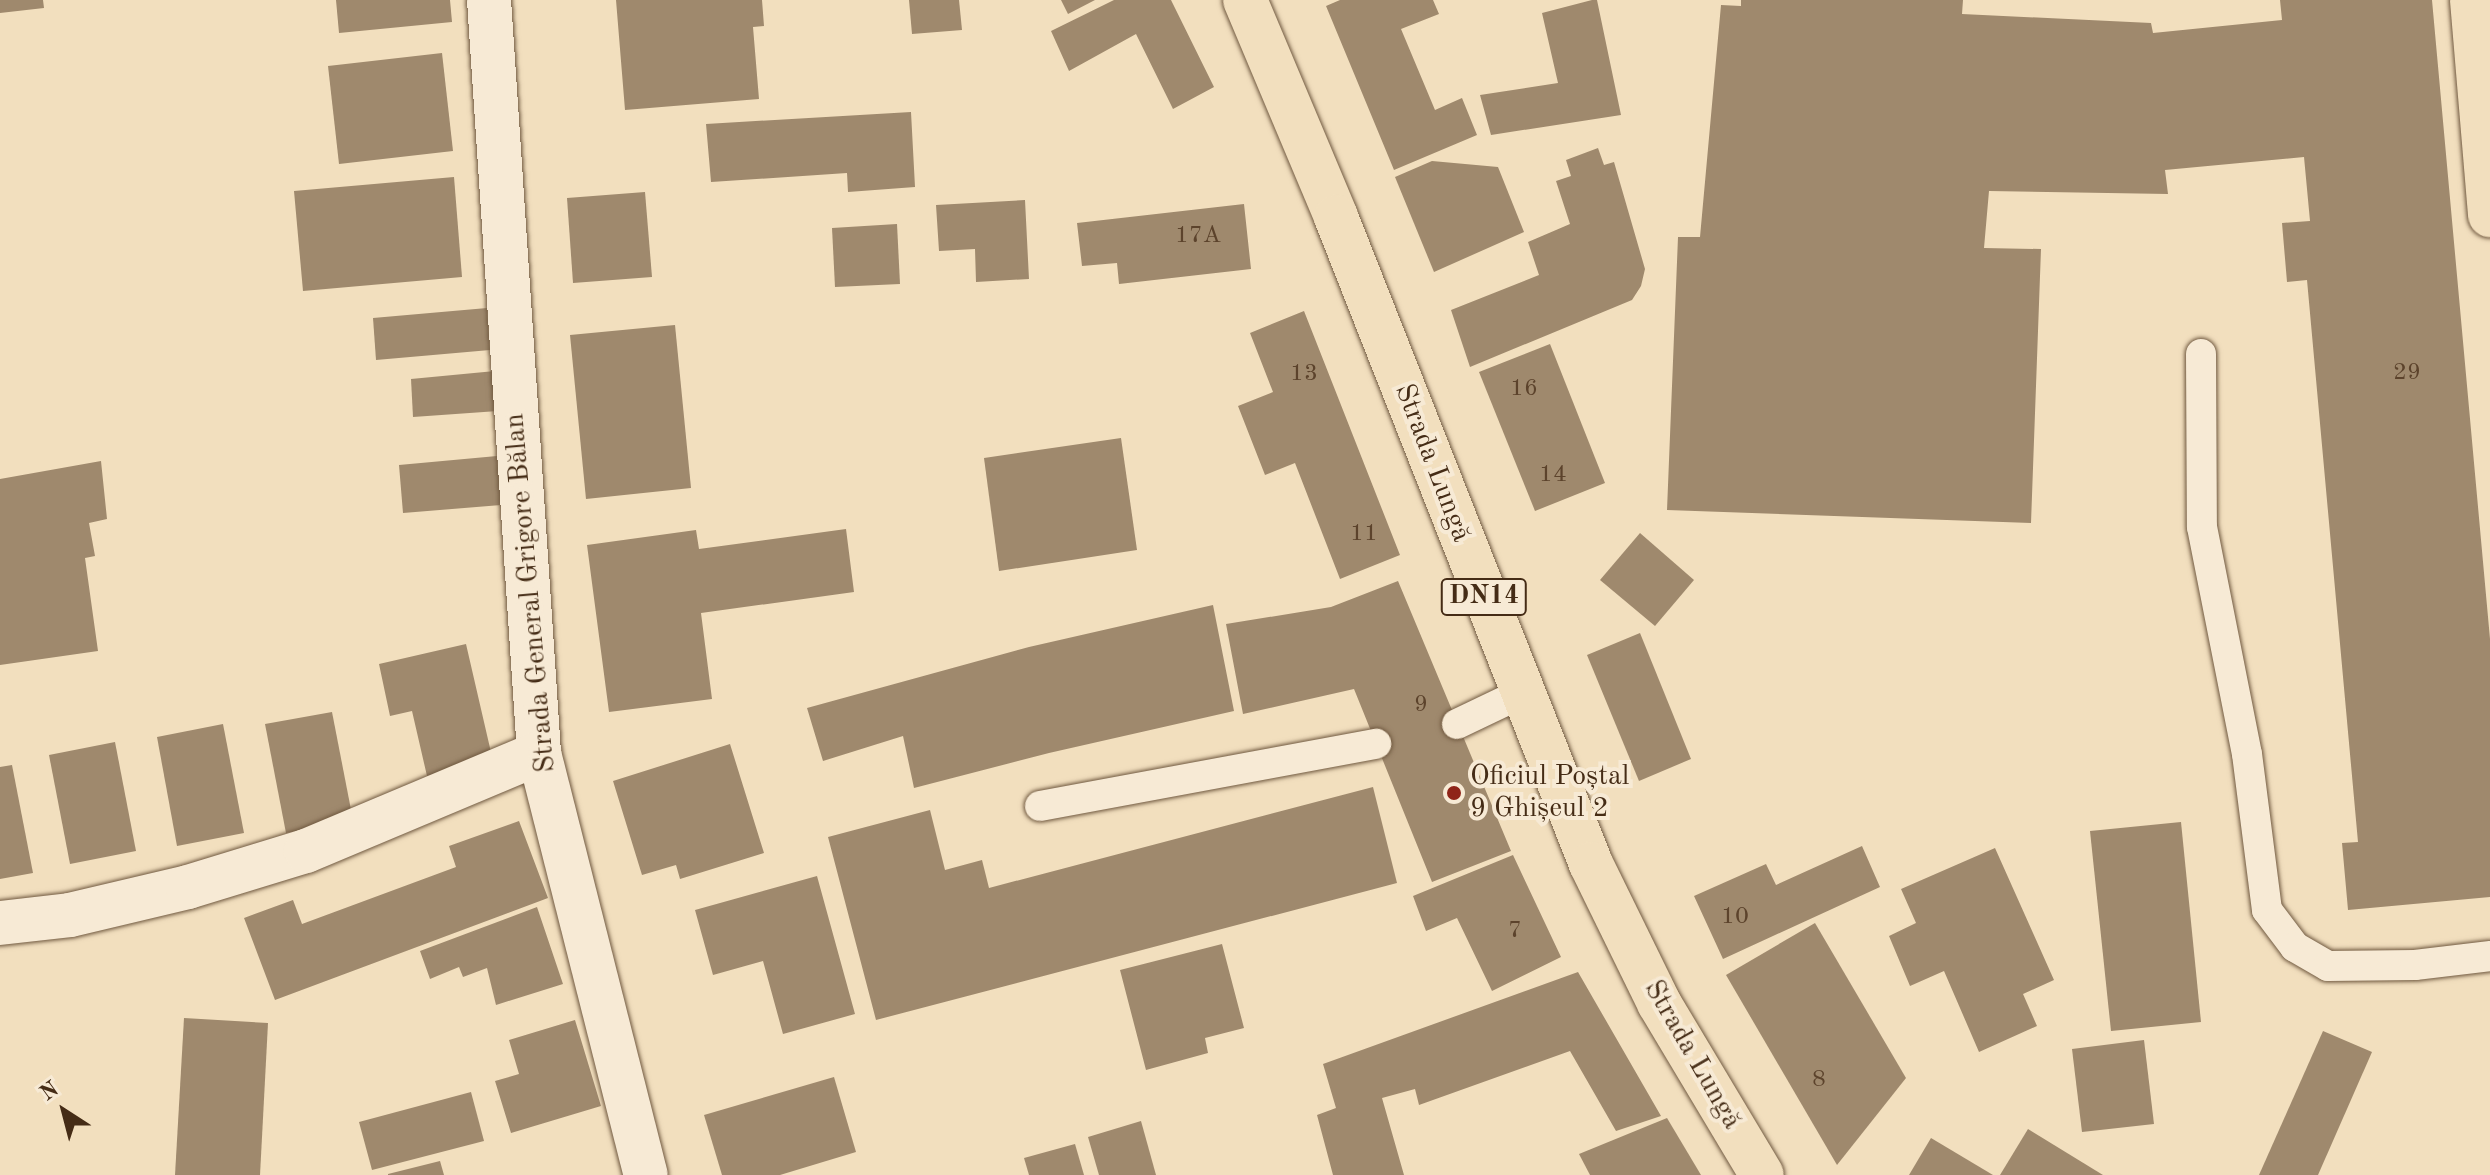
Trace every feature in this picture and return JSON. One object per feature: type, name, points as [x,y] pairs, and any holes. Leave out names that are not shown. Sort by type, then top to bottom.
[{"type":"main road","name":"Strada Lungă","points":[[1245,0],[1336,217],[1591,864],[1659,1003],[1762,1175]]},
{"type":"main road","points":[[2472,0],[2490,215]]},
{"type":"street","name":"Strada General Grigore Bălan","points":[[489,0],[539,753],[646,1175]]},
{"type":"street","points":[[0,923],[70,915],[159,894],[306,851],[539,753]]},
{"type":"lane","points":[[2201,354],[2202,527],[2247,754],[2267,910],[2295,947],[2328,966],[2415,965],[2490,956]]},
{"type":"lane","points":[[1457,724],[1522,693]]},
{"type":"lane","points":[[1040,806],[1376,744]]},
{"type":"building","points":[[0,0],[43,0],[44,8],[0,13]]},
{"type":"building","points":[[336,0],[450,0],[452,22],[339,33]]},
{"type":"building","points":[[616,0],[762,0],[764,26],[753,27],[759,99],[625,110]]},
{"type":"building","points":[[909,0],[959,0],[962,30],[912,34]]},
{"type":"building","points":[[1061,0],[1095,0],[1068,14]]},
{"type":"building","points":[[1114,0],[1171,0],[1214,87],[1173,109],[1136,34],[1069,71],[1051,31]]},
{"type":"building","points":[[1340,0],[1433,0],[1439,14],[1401,29],[1435,110],[1462,98],[1477,135],[1394,170],[1326,6]]},
{"type":"building","points":[[1597,0],[1621,115],[1491,135],[1480,95],[1558,83],[1542,13]]},
{"type":"building","points":[[1741,0],[1963,0],[1962,14],[2151,23],[2153,33],[2282,20],[2280,0],[2432,0],[2490,639],[2490,897],[2348,910],[2342,843],[2358,842],[2307,280],[2287,282],[2282,223],[2310,221],[2304,157],[2165,170],[2168,194],[1989,191],[1984,248],[2041,249],[2031,523],[1667,510],[1678,237],[1700,237],[1721,5],[1741,6]]},
{"type":"building","points":[[442,53],[453,151],[339,164],[328,66]]},
{"type":"building","points":[[911,112],[915,187],[848,192],[847,173],[711,182],[706,124]]},
{"type":"building","points":[[1598,148],[1604,165],[1614,162],[1645,269],[1641,286],[1632,300],[1470,367],[1451,310],[1539,275],[1528,242],[1570,224],[1556,181],[1571,176],[1566,160]]},
{"type":"building","points":[[1432,161],[1498,167],[1524,232],[1434,272],[1395,177]]},
{"type":"building","points":[[454,177],[462,277],[303,291],[294,191]]},
{"type":"building","points":[[645,192],[652,277],[573,283],[567,198]]},
{"type":"building","points":[[1025,200],[1029,279],[976,282],[975,249],[939,251],[936,205]]},
{"type":"building","points":[[1244,204],[1251,269],[1119,284],[1117,263],[1082,266],[1077,223]]},
{"type":"building","points":[[897,224],[900,284],[835,287],[832,228]]},
{"type":"building","points":[[487,308],[490,350],[376,360],[373,318]]},
{"type":"building","points":[[1304,311],[1400,555],[1340,579],[1295,463],[1265,475],[1238,406],[1273,392],[1250,333]]},
{"type":"building","points":[[675,325],[691,488],[586,499],[570,335]]},
{"type":"building","points":[[1550,344],[1605,483],[1535,511],[1479,372]]},
{"type":"building","points":[[495,371],[498,411],[413,417],[411,379]]},
{"type":"building","points":[[1121,438],[1137,550],[999,571],[984,458]]},
{"type":"building","points":[[497,456],[501,505],[403,513],[399,465]]},
{"type":"building","points":[[101,461],[107,519],[89,523],[95,556],[85,558],[98,651],[0,665],[0,479]]},
{"type":"building","points":[[846,529],[854,592],[701,613],[712,699],[609,712],[587,545],[696,530],[699,549]]},
{"type":"building","points":[[1640,533],[1694,580],[1655,626],[1600,580]]},
{"type":"building","points":[[1398,581],[1511,851],[1432,882],[1354,689],[1243,714],[1226,624],[1331,607]]},
{"type":"building","points":[[1213,605],[1234,711],[1049,753],[914,788],[903,736],[823,761],[807,708],[1029,647]]},
{"type":"building","points":[[1640,633],[1691,759],[1639,781],[1587,655]]},
{"type":"building","points":[[466,644],[493,761],[427,776],[412,711],[390,716],[379,664]]},
{"type":"building","points":[[332,712],[353,820],[286,833],[265,724]]},
{"type":"building","points":[[223,724],[244,833],[177,846],[157,737]]},
{"type":"building","points":[[115,742],[136,851],[70,864],[49,755]]},
{"type":"building","points":[[730,744],[764,853],[680,879],[676,865],[642,875],[613,781]]},
{"type":"building","points":[[12,765],[33,873],[0,879],[0,767]]},
{"type":"building","points":[[1373,787],[1397,883],[876,1020],[828,837],[930,810],[945,870],[982,860],[989,888]]},
{"type":"building","points":[[519,821],[548,898],[275,1000],[244,918],[293,900],[302,924],[456,867],[449,846]]},
{"type":"building","points":[[2181,822],[2201,1022],[2111,1031],[2090,831]]},
{"type":"building","points":[[1862,846],[1880,887],[1723,959],[1694,896],[1766,864],[1776,885]]},
{"type":"building","points":[[1995,848],[2054,980],[2023,994],[2037,1026],[1979,1052],[1944,971],[1910,986],[1889,936],[1916,923],[1901,889]]},
{"type":"building","points":[[1513,855],[1561,957],[1492,991],[1457,918],[1426,931],[1413,896]]},
{"type":"building","points":[[817,876],[855,1014],[783,1034],[763,961],[713,975],[695,910]]},
{"type":"building","points":[[537,907],[563,984],[496,1005],[487,968],[463,977],[459,967],[430,979],[420,951]]},
{"type":"building","points":[[1815,923],[1906,1078],[1837,1165],[1726,975]]},
{"type":"building","points":[[1222,944],[1244,1028],[1205,1038],[1208,1053],[1146,1070],[1120,970]]},
{"type":"building","points":[[1578,972],[1661,1116],[1616,1131],[1570,1051],[1419,1105],[1415,1089],[1382,1098],[1404,1175],[1333,1175],[1317,1115],[1336,1108],[1323,1064]]},
{"type":"building","points":[[184,1018],[268,1023],[260,1175],[175,1175]]},
{"type":"building","points":[[575,1020],[601,1106],[511,1133],[495,1081],[519,1074],[509,1040]]},
{"type":"building","points":[[2323,1031],[2372,1052],[2318,1175],[2259,1175]]},
{"type":"building","points":[[2144,1040],[2154,1124],[2082,1132],[2072,1049]]},
{"type":"building","points":[[834,1077],[856,1152],[780,1175],[722,1175],[704,1115]]},
{"type":"building","points":[[471,1092],[484,1141],[372,1170],[359,1122]]},
{"type":"building","points":[[1667,1118],[1701,1175],[1590,1175],[1579,1154]]},
{"type":"building","points":[[1141,1121],[1156,1175],[1099,1175],[1088,1137]]},
{"type":"building","points":[[2028,1129],[2103,1175],[2000,1175]]},
{"type":"building","points":[[1931,1138],[1993,1175],[1909,1175]]},
{"type":"building","points":[[1075,1144],[1084,1175],[1029,1175],[1024,1158]]},
{"type":"building","points":[[440,1161],[444,1175],[388,1175],[388,1174]]},
{"type":"place","name":"Oficiul Poștal 9 Ghișeul 2","points":[[1454,793]]}]
